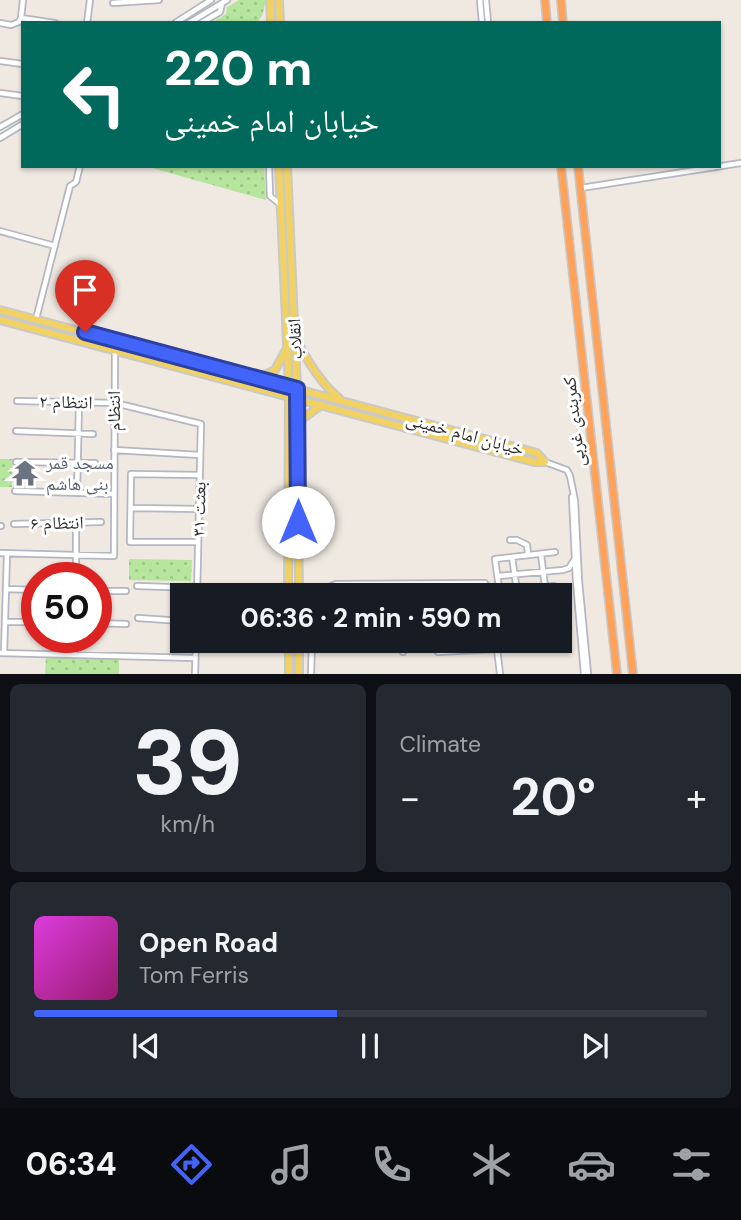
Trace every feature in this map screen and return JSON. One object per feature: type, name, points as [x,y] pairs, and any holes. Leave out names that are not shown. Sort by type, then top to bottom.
[{"type":"highway","points":[[545,0],[547,21]]},
{"type":"highway","points":[[561,0],[563,21]]},
{"type":"highway","name":"کمربندی غربی","points":[[561,168],[617,674]]},
{"type":"highway","name":"کمربندی غربی","points":[[578,168],[633,674]]},
{"type":"main road","points":[[270,0],[271,20]]},
{"type":"main road","points":[[279,0],[280,21]]},
{"type":"main road","name":"انقلاب","points":[[279,168],[289,387],[288,583]]},
{"type":"main road","name":"انقلاب","points":[[287,168],[297,389],[299,583]]},
{"type":"main road","name":"خیابان امام خمینی","points":[[0,310],[537,453],[545,462]]},
{"type":"main road","points":[[24,326],[27,317]]},
{"type":"main road","name":"خیابان امام خمینی","points":[[0,320],[534,462],[545,462]]},
{"type":"main road","points":[[295,334],[304,354],[331,391],[347,402]]},
{"type":"main road","points":[[256,378],[275,370],[287,348]]},
{"type":"main road","points":[[297,424],[321,405]]},
{"type":"main road","points":[[288,414],[297,415]]},
{"type":"main road","points":[[289,653],[289,674]]},
{"type":"main road","points":[[299,653],[299,674]]},
{"type":"street","points":[[0,23],[11,25],[19,22],[23,0]]},
{"type":"street","points":[[87,21],[90,0]]},
{"type":"street","points":[[113,3],[159,0]]},
{"type":"street","points":[[178,21],[211,0]]},
{"type":"street","points":[[480,0],[482,21]]},
{"type":"street","points":[[486,0],[488,21]]},
{"type":"street","points":[[193,21],[225,1]]},
{"type":"street","points":[[204,21],[220,12],[225,1]]},
{"type":"street","points":[[21,18],[41,21]]},
{"type":"street","points":[[0,61],[21,64]]},
{"type":"street","points":[[0,93],[21,96]]},
{"type":"street","points":[[0,127],[21,115]]},
{"type":"street","points":[[0,138],[21,125]]},
{"type":"street","points":[[721,166],[741,163]]},
{"type":"street","points":[[36,319],[70,186],[76,182],[80,168]]},
{"type":"street","points":[[269,168],[271,196],[281,205]]},
{"type":"street","points":[[581,188],[709,168]]},
{"type":"street","points":[[0,231],[55,246]]},
{"type":"street","name":"انتظام","points":[[77,555],[114,556],[115,349]]},
{"type":"street","name":"انتظام ۲","points":[[17,401],[114,403],[201,424]]},
{"type":"street","points":[[77,493],[79,403]]},
{"type":"street","name":"بعثت ۳۱","points":[[197,583],[201,424]]},
{"type":"street","points":[[16,431],[93,434]]},
{"type":"street","points":[[114,450],[200,455]]},
{"type":"street","points":[[16,462],[95,463]]},
{"type":"street","points":[[545,462],[567,470],[572,485],[586,674]]},
{"type":"street","points":[[198,542],[130,542],[131,474],[200,475]]},
{"type":"street","points":[[572,485],[575,560],[586,674]]},
{"type":"street","points":[[15,491],[114,494]]},
{"type":"street","points":[[131,508],[199,509]]},
{"type":"street","points":[[76,522],[77,562]]},
{"type":"street","name":"انتظام ۶","points":[[14,524],[100,522]]},
{"type":"street","points":[[510,540],[527,545],[528,555]]},
{"type":"street","points":[[499,583],[495,559],[555,552]]},
{"type":"street","points":[[0,554],[77,555]]},
{"type":"street","points":[[11,554],[3,580],[6,589],[3,603],[2,653],[195,658]]},
{"type":"street","points":[[541,554],[544,583]]},
{"type":"street","points":[[512,557],[516,583]]},
{"type":"street","points":[[498,576],[569,568],[575,560]]},
{"type":"street","points":[[137,586],[170,587]]},
{"type":"street","points":[[6,589],[21,589]]},
{"type":"street","points":[[112,591],[126,591]]},
{"type":"street","points":[[138,618],[170,620]]},
{"type":"street","points":[[3,625],[21,623]]},
{"type":"street","points":[[112,624],[126,624]]},
{"type":"street","points":[[195,653],[195,674]]},
{"type":"street","points":[[311,674],[312,653]]},
{"type":"street","points":[[497,653],[500,674]]},
{"type":"green space","points":[[239,0],[266,0],[258,21],[214,21],[226,14],[227,7]]},
{"type":"green space","points":[[152,168],[264,168],[266,200]]},
{"type":"green space","points":[[0,459],[13,459],[12,487],[0,487]]},
{"type":"green space","points":[[129,559],[192,560],[191,581],[129,580]]},
{"type":"green space","points":[[46,657],[119,658],[119,674],[45,674]]},
{"type":"place","name":"مسجد قمر بنی هاشم","points":[[25,473]]},
{"type":"route","points":[[85,332],[297,389],[298,522]]}]
